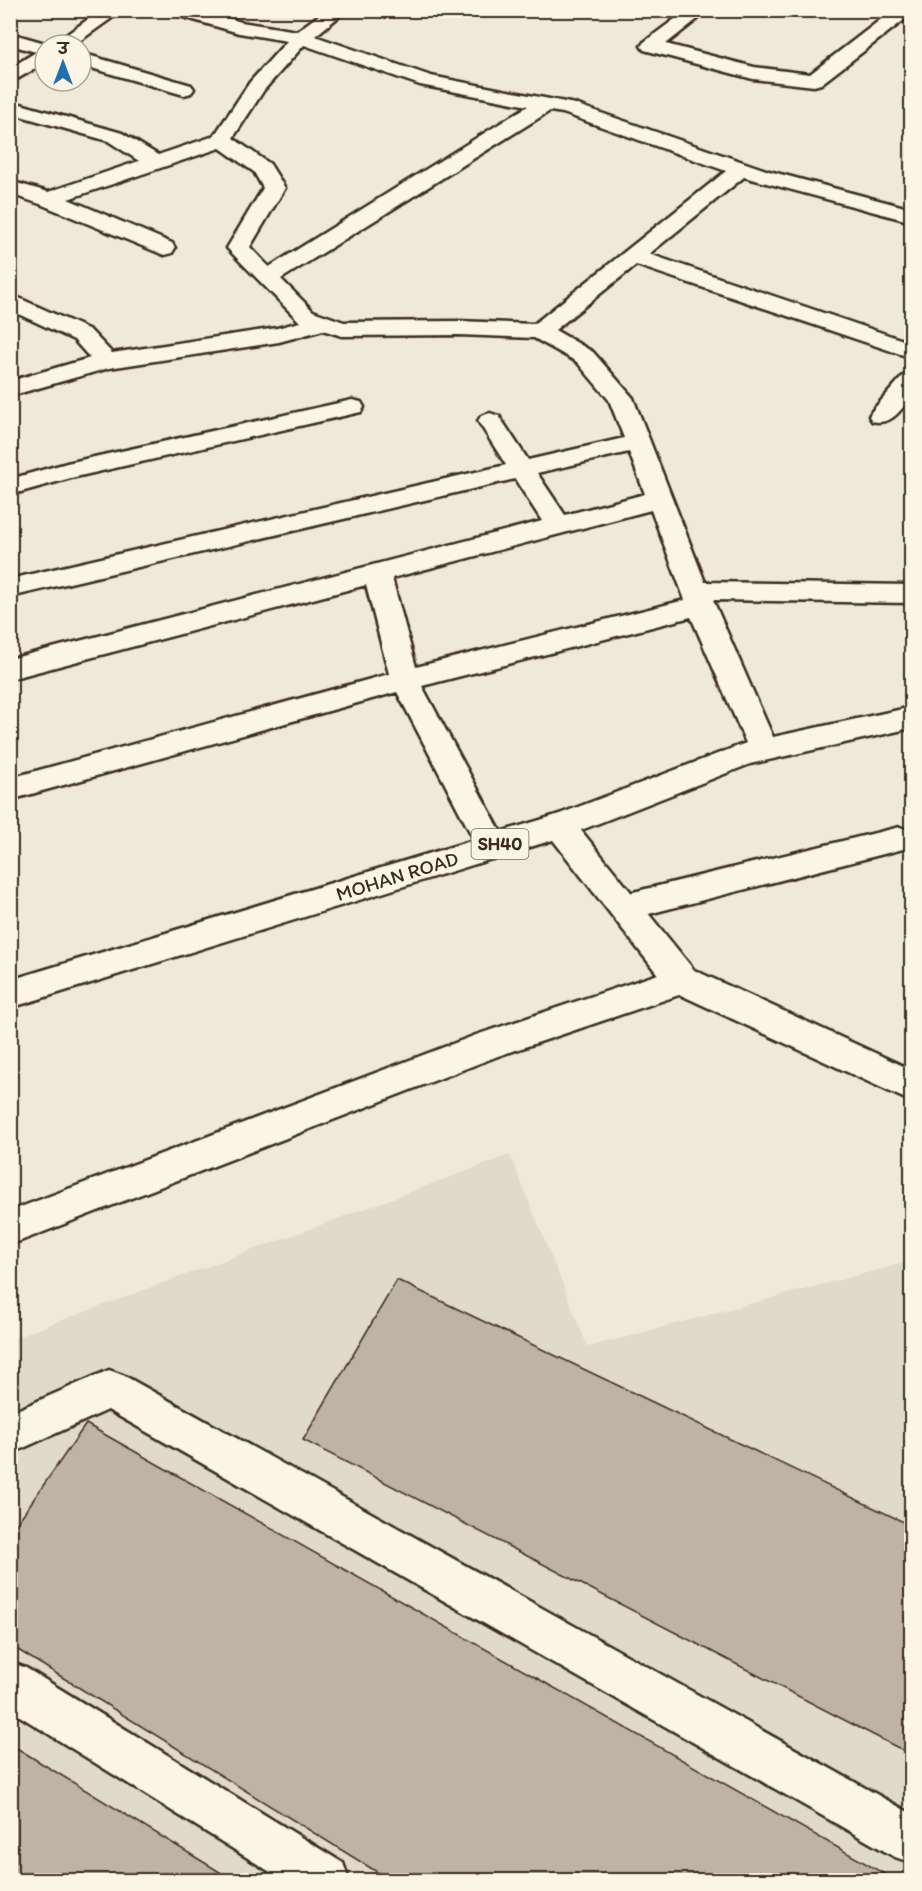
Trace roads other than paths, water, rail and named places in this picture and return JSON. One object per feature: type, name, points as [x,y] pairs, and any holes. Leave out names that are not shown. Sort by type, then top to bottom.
[{"type":"street","points":[[79,33],[114,10]]},
{"type":"street","points":[[180,10],[239,27],[302,38],[427,81],[568,108],[741,169],[912,216]]},
{"type":"street","points":[[48,199],[222,140],[236,114],[280,59],[302,38],[338,10]]},
{"type":"street","points":[[700,10],[651,46],[753,74],[814,80],[905,16]]},
{"type":"street","points":[[10,39],[33,46]]},
{"type":"street","points":[[93,62],[184,89]]},
{"type":"street","points":[[10,77],[33,63]]},
{"type":"street","points":[[267,278],[546,104]]},
{"type":"street","points":[[10,107],[115,137],[155,162]]},
{"type":"street","points":[[222,140],[263,168],[274,188],[238,248],[305,316],[342,329],[458,328],[539,331],[585,357],[621,398],[697,598],[764,750]]},
{"type":"street","points":[[539,331],[741,169]]},
{"type":"street","points":[[10,187],[48,199],[164,248]]},
{"type":"street","points":[[632,256],[912,351]]},
{"type":"street","points":[[10,301],[82,335],[106,362]]},
{"type":"street","points":[[10,389],[106,362],[279,335],[323,323]]},
{"type":"street","points":[[881,416],[912,381]]},
{"type":"street","points":[[10,487],[67,471],[352,407]]},
{"type":"street","points":[[490,421],[558,525]]},
{"type":"street","points":[[10,588],[638,442]]},
{"type":"street","points":[[10,669],[659,499]]},
{"type":"street","points":[[377,573],[405,680],[493,847]]},
{"type":"street","points":[[10,789],[697,598],[912,594]]},
{"type":"street","name":"MOHAN ROAD","points":[[10,994],[560,826],[744,754],[912,717]]},
{"type":"street","points":[[560,826],[682,980],[905,1080]]},
{"type":"street","points":[[625,907],[900,839]]},
{"type":"street","points":[[10,1228],[488,1045],[682,980]]},
{"type":"street","points":[[10,1434],[110,1389],[912,1840]]},
{"type":"street","points":[[10,1684],[326,1881]]}]
